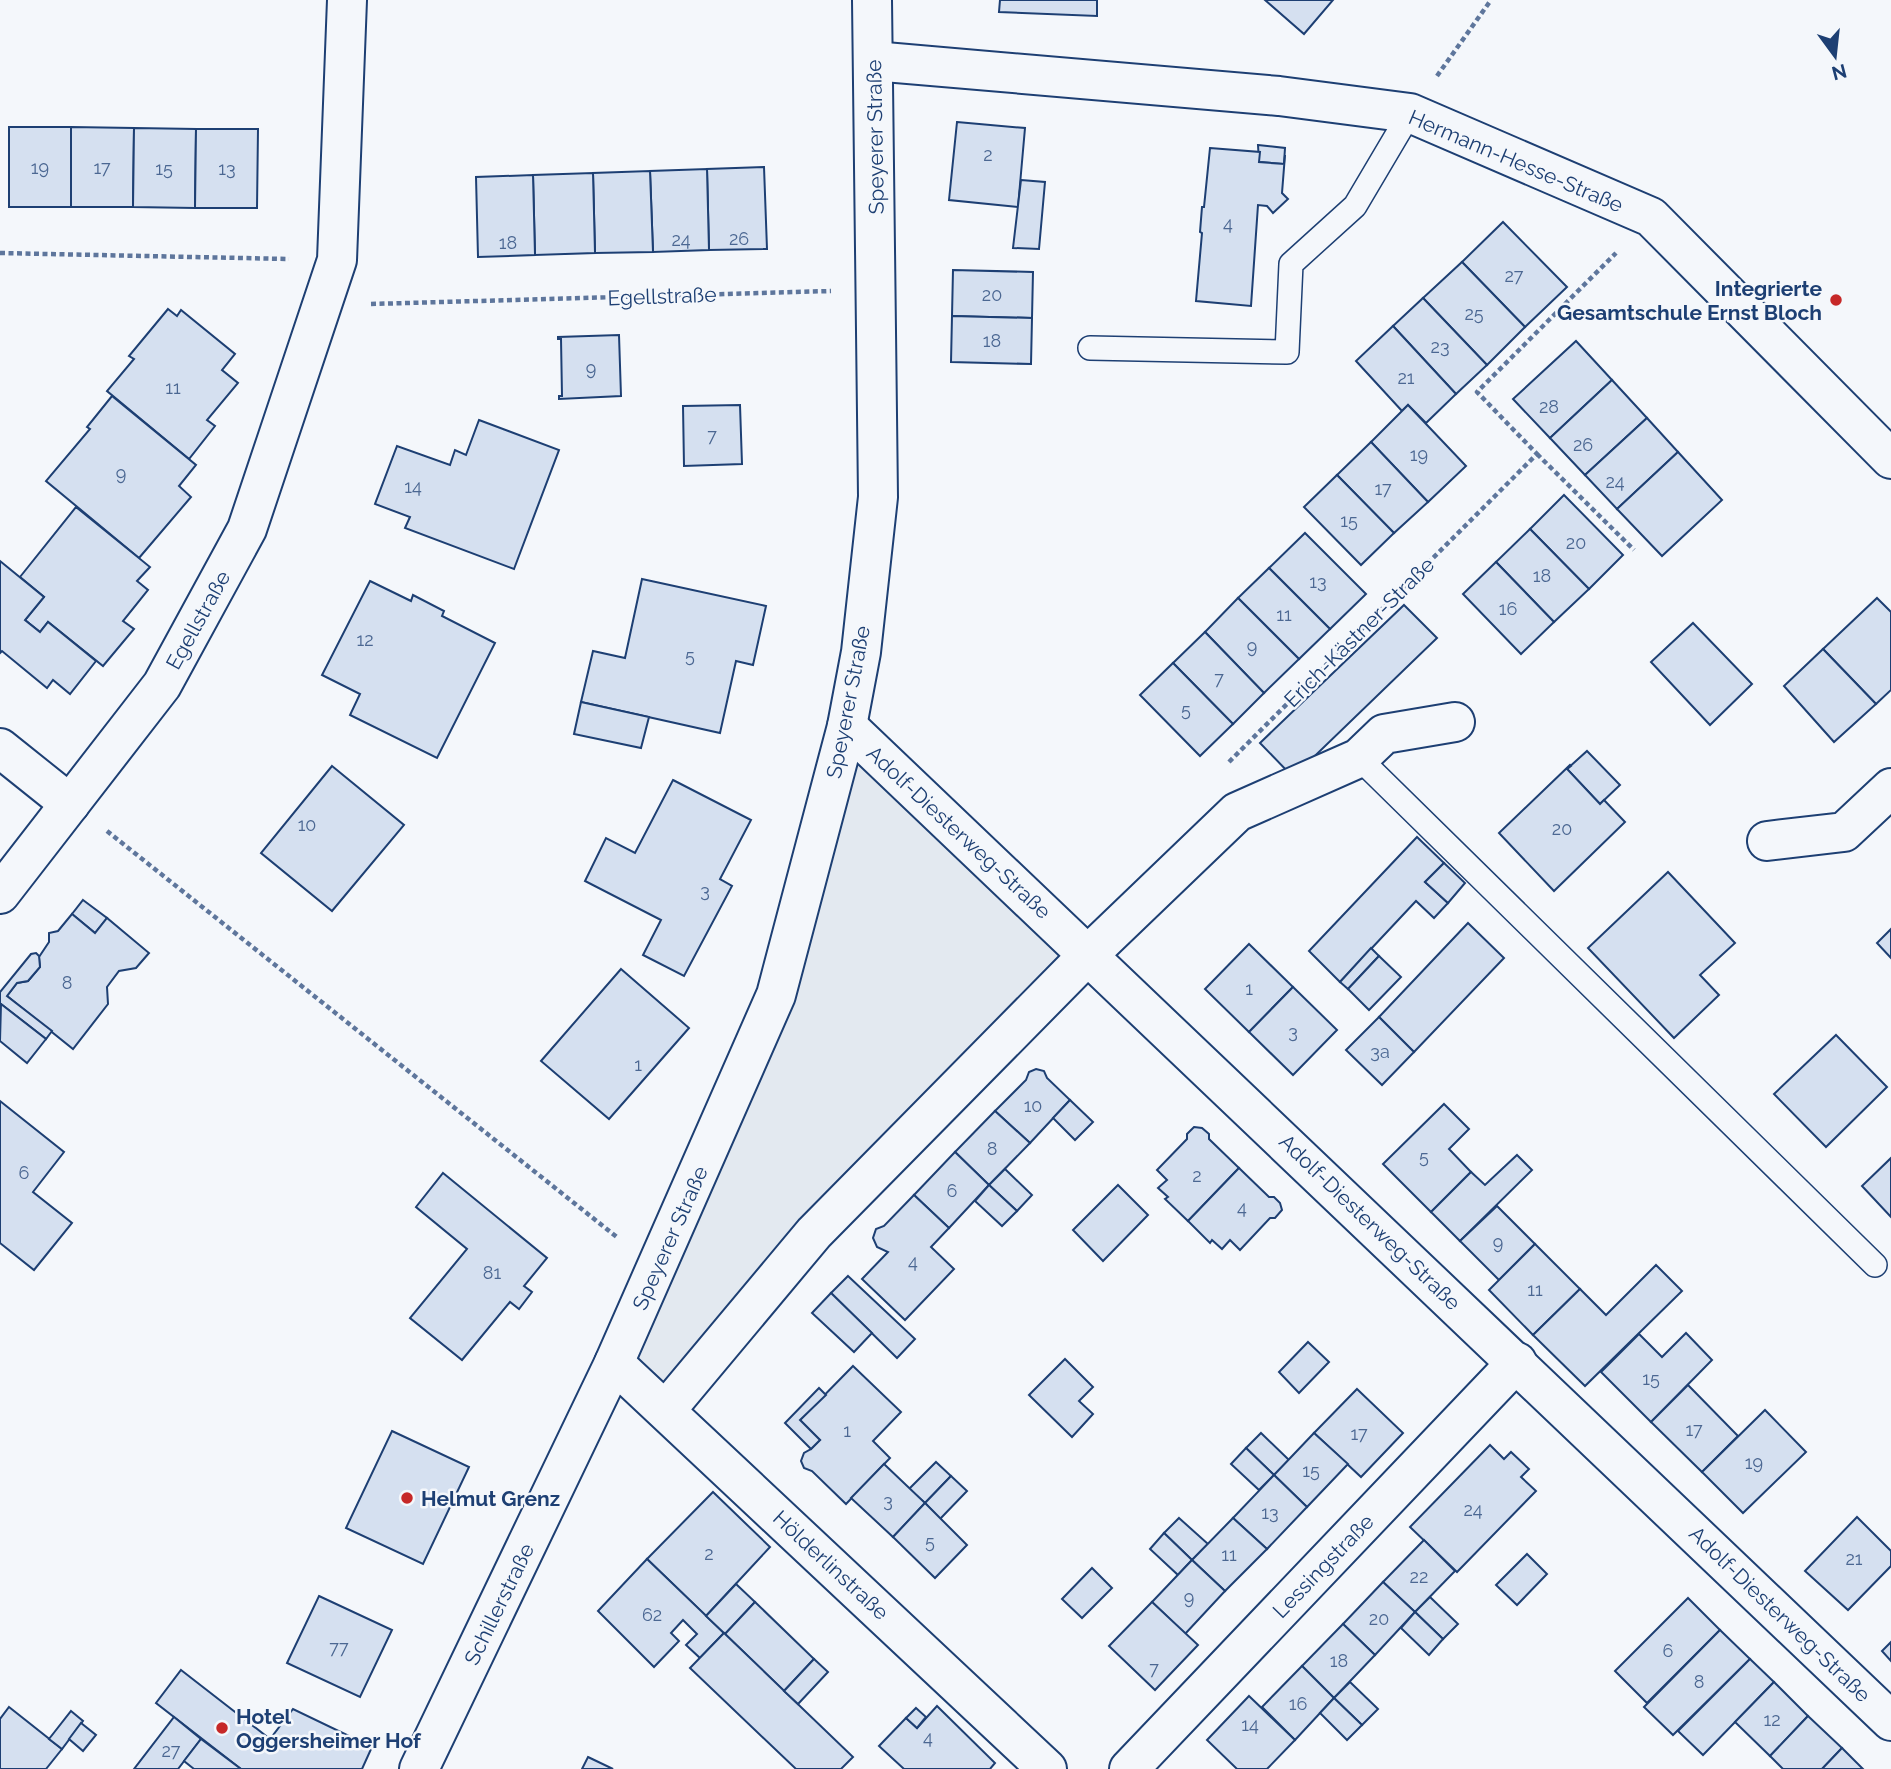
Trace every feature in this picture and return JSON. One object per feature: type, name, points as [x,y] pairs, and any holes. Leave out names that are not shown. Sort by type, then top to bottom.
[{"type":"street","name":"Egellstraße","points":[[0,894],[162,685],[247,529],[337,260],[346,0]]},
{"type":"street","name":"Speyerer Straße","points":[[614,1363],[776,995],[847,726],[861,652],[878,497],[872,0]]},
{"type":"street","name":"Hermann-Hesse-Straße","points":[[873,61],[1279,96],[1410,113],[1651,217],[1891,459]]},
{"type":"street","points":[[666,1410],[814,1233],[1089,954],[1237,812],[1359,758],[1384,734],[1455,722]]},
{"type":"street","name":"Adolf-Diesterweg-Straße","points":[[847,726],[1891,1721]]},
{"type":"street","points":[[0,748],[70,804]]},
{"type":"street","points":[[1767,841],[1844,832],[1891,788]]},
{"type":"street","name":"Lessingstraße","points":[[1129,1769],[1517,1362]]},
{"type":"street","name":"Hölderlinstraße","points":[[614,1363],[1047,1769]]},
{"type":"street","name":"Schillerstraße","points":[[419,1769],[614,1363]]},
{"type":"lane","points":[[1090,348],[1287,352],[1291,264],[1355,206],[1410,113]]},
{"type":"lane","points":[[1359,758],[1875,1265]]},
{"type":"path","points":[[1410,113],[1491,0]]},
{"type":"path","points":[[1634,550],[1477,393],[1651,217]]},
{"type":"path","points":[[1,252],[337,260]]},
{"type":"path","name":"Egellstraße","points":[[321,306],[877,290]]},
{"type":"path","name":"Erich-Kästner-Straße","points":[[1237,812],[1210,782],[1537,454]]},
{"type":"path","points":[[70,804],[657,1269]]},
{"type":"shaded area","points":[[856,754],[1068,954],[664,1388],[632,1360]]},
{"type":"building","points":[[1000,0],[1097,0],[1097,16],[999,12]]},
{"type":"building","points":[[1265,0],[1333,0],[1304,34]]},
{"type":"building","points":[[957,122],[1025,128],[1018,207],[949,200]]},
{"type":"building","points":[[9,127],[71,127],[71,207],[9,207]]},
{"type":"building","points":[[71,127],[134,128],[133,207],[71,207]]},
{"type":"building","points":[[134,128],[196,129],[195,208],[133,207]]},
{"type":"building","points":[[196,129],[258,129],[257,208],[195,208]]},
{"type":"building","points":[[1258,145],[1285,148],[1284,164],[1259,162]]},
{"type":"building","points":[[1210,148],[1260,152],[1259,162],[1284,164],[1285,155],[1282,193],[1288,199],[1273,213],[1267,206],[1258,205],[1251,306],[1196,301],[1202,207]]},
{"type":"building","points":[[764,167],[767,249],[709,250],[707,169]]},
{"type":"building","points":[[707,169],[709,250],[653,252],[650,171]]},
{"type":"building","points":[[650,171],[653,252],[595,253],[593,173]]},
{"type":"building","points":[[593,173],[595,253],[535,255],[533,175]]},
{"type":"building","points":[[533,175],[535,255],[478,257],[476,177]]},
{"type":"building","points":[[1021,180],[1045,182],[1039,249],[1013,248]]},
{"type":"building","points":[[1503,222],[1567,287],[1525,327],[1462,262]]},
{"type":"building","points":[[1462,262],[1525,327],[1487,365],[1423,298]]},
{"type":"building","points":[[953,270],[1033,272],[1032,318],[952,316]]},
{"type":"building","points":[[1423,298],[1487,365],[1456,394],[1393,326]]},
{"type":"building","points":[[168,309],[177,316],[181,310],[235,354],[222,370],[238,383],[207,420],[215,426],[189,459],[107,391],[134,359],[129,356]]},
{"type":"building","points":[[952,316],[1032,318],[1031,364],[951,362]]},
{"type":"building","points":[[1393,326],[1456,394],[1426,423],[1408,405],[1402,411],[1356,361]]},
{"type":"building","points":[[619,335],[621,396],[559,399],[559,396],[562,396],[561,339],[558,337]]},
{"type":"building","points":[[1576,341],[1612,380],[1550,438],[1513,399]]},
{"type":"building","points":[[1612,380],[1647,418],[1585,475],[1550,438]]},
{"type":"building","points":[[112,396],[196,465],[179,486],[191,497],[139,558],[46,481],[90,429],[87,427]]},
{"type":"building","points":[[740,405],[742,464],[684,466],[683,406]]},
{"type":"building","points":[[1408,405],[1466,466],[1428,502],[1371,442]]},
{"type":"building","points":[[1647,418],[1678,452],[1617,509],[1585,475]]},
{"type":"building","points":[[479,420],[559,450],[514,569],[405,528],[410,517],[375,504],[397,446],[450,465],[455,450],[466,455]]},
{"type":"building","points":[[1371,442],[1428,502],[1394,533],[1337,475]]},
{"type":"building","points":[[1678,452],[1722,500],[1662,556],[1617,509]]},
{"type":"building","points":[[1337,475],[1394,533],[1361,565],[1304,507]]},
{"type":"building","points":[[1564,495],[1623,555],[1589,589],[1530,529]]},
{"type":"building","points":[[76,507],[150,567],[137,581],[148,590],[123,621],[134,629],[103,666],[48,622],[40,632],[25,620],[44,597],[20,577]]},
{"type":"building","points":[[1530,529],[1589,589],[1554,622],[1496,562]]},
{"type":"building","points":[[1305,533],[1366,594],[1330,629],[1269,568]]},
{"type":"building","points":[[0,561],[44,597],[25,620],[40,632],[48,622],[96,661],[70,694],[53,680],[47,688],[2,651],[0,653]]},
{"type":"building","points":[[1496,562],[1554,622],[1521,654],[1463,594]]},
{"type":"building","points":[[1269,568],[1330,629],[1299,659],[1238,598]]},
{"type":"building","points":[[642,579],[766,606],[753,665],[736,661],[720,733],[581,702],[593,651],[625,658]]},
{"type":"building","points":[[370,581],[411,601],[413,595],[444,611],[442,616],[495,643],[437,758],[350,715],[360,694],[322,675]]},
{"type":"building","points":[[1238,598],[1299,659],[1264,693],[1205,632]]},
{"type":"building","points":[[1877,598],[1891,612],[1891,690],[1876,704],[1823,649]]},
{"type":"building","points":[[1404,605],[1437,638],[1293,777],[1260,743]]},
{"type":"building","points":[[1693,623],[1752,684],[1710,725],[1651,662]]},
{"type":"building","points":[[1205,632],[1264,693],[1233,724],[1173,663]]},
{"type":"building","points":[[1823,649],[1876,704],[1834,742],[1784,686]]},
{"type":"building","points":[[1173,663],[1233,724],[1200,756],[1140,695]]},
{"type":"building","points":[[581,702],[649,717],[641,748],[574,734]]},
{"type":"building","points":[[1587,751],[1620,785],[1600,804],[1567,769]]},
{"type":"building","points":[[1570,765],[1567,769],[1600,804],[1604,800],[1625,822],[1554,891],[1499,833]]},
{"type":"building","points":[[332,766],[404,825],[332,911],[261,853]]},
{"type":"building","points":[[673,780],[751,820],[720,879],[732,886],[684,976],[643,955],[661,920],[585,881],[606,838],[635,853]]},
{"type":"building","points":[[1417,837],[1444,863],[1425,882],[1448,903],[1434,918],[1416,901],[1340,982],[1309,951]]},
{"type":"building","points":[[1444,863],[1465,883],[1448,903],[1425,882]]},
{"type":"building","points":[[1668,872],[1735,943],[1700,975],[1719,995],[1674,1038],[1588,948]]},
{"type":"building","points":[[83,900],[107,918],[95,933],[72,914]]},
{"type":"building","points":[[72,914],[95,933],[107,918],[149,953],[136,968],[119,971],[107,987],[108,1004],[73,1049],[7,996],[17,983],[28,981],[40,967],[39,957],[49,942],[49,933],[58,931]]},
{"type":"building","points":[[1468,923],[1504,958],[1414,1052],[1379,1017]]},
{"type":"building","points":[[1891,929],[1891,958],[1877,943]]},
{"type":"building","points":[[1249,944],[1293,987],[1249,1032],[1205,989]]},
{"type":"building","points":[[1371,948],[1379,956],[1348,989],[1340,982]]},
{"type":"building","points":[[36,953],[40,967],[28,981],[17,983],[7,996],[52,1031],[46,1039],[0,1005],[0,992],[31,954]]},
{"type":"building","points":[[1379,956],[1401,977],[1369,1010],[1348,989]]},
{"type":"building","points":[[621,969],[689,1028],[609,1119],[541,1061]]},
{"type":"building","points":[[1293,987],[1337,1030],[1293,1075],[1249,1032]]},
{"type":"building","points":[[1,1004],[46,1039],[27,1063],[0,1041]]},
{"type":"building","points":[[1379,1017],[1414,1052],[1382,1085],[1346,1050]]},
{"type":"building","points":[[1836,1035],[1887,1087],[1826,1147],[1774,1094]]},
{"type":"building","points":[[1036,1069],[1044,1071],[1047,1078],[1070,1100],[1030,1143],[995,1111],[1026,1080],[1029,1072]]},
{"type":"building","points":[[1070,1100],[1093,1122],[1075,1140],[1053,1118]]},
{"type":"building","points":[[0,1101],[64,1152],[33,1192],[72,1223],[34,1270],[0,1243]]},
{"type":"building","points":[[1444,1104],[1469,1129],[1449,1149],[1471,1172],[1431,1212],[1383,1164]]},
{"type":"building","points":[[995,1111],[1030,1143],[989,1185],[955,1152]]},
{"type":"building","points":[[1194,1127],[1202,1128],[1209,1134],[1209,1139],[1239,1168],[1188,1221],[1165,1199],[1168,1197],[1158,1188],[1167,1180],[1157,1170],[1187,1139],[1187,1134]]},
{"type":"building","points":[[955,1152],[989,1185],[949,1228],[914,1195]]},
{"type":"building","points":[[1517,1155],[1532,1170],[1460,1241],[1431,1212],[1471,1172],[1485,1185]]},
{"type":"building","points":[[1891,1158],[1891,1217],[1862,1186]]},
{"type":"building","points":[[1239,1168],[1269,1197],[1274,1197],[1282,1210],[1275,1218],[1270,1218],[1240,1250],[1230,1240],[1222,1249],[1212,1240],[1210,1243],[1188,1221]]},
{"type":"building","points":[[1005,1169],[1032,1195],[1017,1211],[989,1185]]},
{"type":"building","points":[[443,1173],[547,1258],[524,1286],[532,1292],[519,1309],[510,1302],[462,1360],[410,1318],[467,1249],[416,1207]]},
{"type":"building","points":[[989,1185],[1017,1211],[1002,1226],[975,1201]]},
{"type":"building","points":[[1118,1185],[1148,1215],[1103,1261],[1073,1230]]},
{"type":"building","points":[[914,1195],[949,1228],[931,1247],[954,1269],[905,1320],[862,1279],[888,1252],[877,1247],[873,1238],[876,1229],[884,1226]]},
{"type":"building","points":[[1497,1206],[1535,1244],[1499,1280],[1460,1241]]},
{"type":"building","points":[[1535,1244],[1580,1289],[1533,1335],[1489,1290]]},
{"type":"building","points":[[1656,1265],[1682,1291],[1585,1386],[1533,1335],[1580,1289],[1606,1315]]},
{"type":"building","points":[[848,1276],[915,1339],[897,1358],[831,1293]]},
{"type":"building","points":[[831,1293],[872,1333],[854,1352],[812,1313]]},
{"type":"building","points":[[1686,1333],[1712,1360],[1651,1422],[1601,1372],[1639,1334],[1662,1357]]},
{"type":"building","points":[[1308,1342],[1329,1362],[1299,1393],[1279,1372]]},
{"type":"building","points":[[1065,1359],[1093,1387],[1079,1401],[1093,1414],[1072,1437],[1029,1395]]},
{"type":"building","points":[[853,1366],[901,1412],[873,1441],[890,1458],[846,1504],[812,1471],[804,1468],[801,1461],[804,1453],[820,1440],[800,1420]]},
{"type":"building","points":[[1688,1385],[1738,1436],[1702,1472],[1651,1422]]},
{"type":"building","points":[[819,1388],[826,1395],[800,1420],[820,1440],[811,1449],[785,1423]]},
{"type":"building","points":[[1357,1389],[1403,1433],[1361,1477],[1314,1433]]},
{"type":"building","points":[[1765,1410],[1806,1452],[1743,1513],[1702,1472]]},
{"type":"building","name":"Helmut Grenz","points":[[392,1431],[469,1467],[423,1564],[346,1528]]},
{"type":"building","points":[[1261,1433],[1289,1460],[1274,1475],[1246,1448]]},
{"type":"building","points":[[1314,1433],[1348,1464],[1307,1507],[1274,1475]]},
{"type":"building","points":[[1490,1445],[1504,1459],[1511,1452],[1529,1469],[1521,1477],[1536,1491],[1457,1572],[1410,1527]]},
{"type":"building","points":[[1246,1448],[1274,1475],[1259,1490],[1231,1464]]},
{"type":"building","points":[[936,1462],[951,1476],[925,1503],[909,1489]]},
{"type":"building","points":[[884,1464],[925,1503],[893,1537],[851,1498]]},
{"type":"building","points":[[1274,1475],[1307,1507],[1267,1549],[1233,1518]]},
{"type":"building","points":[[951,1476],[967,1491],[940,1519],[925,1503]]},
{"type":"building","points":[[713,1492],[770,1547],[706,1616],[647,1559]]},
{"type":"building","points":[[925,1503],[967,1545],[935,1578],[893,1537]]},
{"type":"building","points":[[1857,1517],[1891,1551],[1891,1566],[1848,1610],[1805,1571]]},
{"type":"building","points":[[1179,1518],[1208,1544],[1192,1560],[1164,1533]]},
{"type":"building","points":[[1233,1518],[1267,1549],[1225,1591],[1192,1560]]},
{"type":"building","points":[[1164,1533],[1192,1560],[1178,1575],[1150,1549]]},
{"type":"building","points":[[1424,1540],[1455,1571],[1415,1612],[1383,1582]]},
{"type":"building","points":[[1527,1554],[1547,1574],[1517,1605],[1496,1585]]},
{"type":"building","points":[[647,1559],[724,1633],[700,1658],[686,1645],[697,1634],[683,1620],[671,1633],[679,1641],[654,1667],[598,1611]]},
{"type":"building","points":[[1192,1560],[1225,1591],[1185,1634],[1152,1602]]},
{"type":"building","points":[[1092,1568],[1112,1588],[1082,1618],[1062,1599]]},
{"type":"building","points":[[1383,1582],[1415,1612],[1375,1655],[1343,1624]]},
{"type":"building","points":[[736,1584],[755,1602],[725,1634],[706,1616]]},
{"type":"building","points":[[319,1596],[392,1630],[360,1697],[287,1663]]},
{"type":"building","points":[[1430,1597],[1458,1624],[1443,1639],[1415,1612]]},
{"type":"building","points":[[1688,1598],[1720,1630],[1647,1703],[1615,1671]]},
{"type":"building","points":[[755,1602],[814,1659],[784,1691],[725,1634]]},
{"type":"building","points":[[1152,1602],[1198,1645],[1155,1690],[1109,1646]]},
{"type":"building","points":[[1415,1612],[1443,1639],[1429,1655],[1401,1628]]},
{"type":"building","points":[[1343,1624],[1375,1655],[1334,1698],[1302,1666]]},
{"type":"building","points":[[1720,1630],[1750,1659],[1673,1735],[1644,1707]]},
{"type":"building","points":[[724,1633],[853,1757],[841,1769],[796,1769],[690,1668]]},
{"type":"building","points":[[1891,1642],[1891,1661],[1882,1651]]},
{"type":"building","points":[[814,1659],[828,1672],[798,1704],[784,1691]]},
{"type":"building","points":[[1750,1659],[1774,1682],[1703,1755],[1678,1731]]},
{"type":"building","points":[[1302,1666],[1334,1698],[1295,1740],[1262,1707]]},
{"type":"building","name":"Hotel Oggersheimer Hof","points":[[181,1670],[270,1739],[293,1709],[372,1747],[362,1769],[241,1769],[156,1703]]},
{"type":"building","points":[[1350,1682],[1378,1709],[1362,1725],[1334,1698]]},
{"type":"building","points":[[1774,1682],[1808,1716],[1770,1756],[1735,1722]]},
{"type":"building","points":[[1249,1696],[1295,1740],[1267,1769],[1237,1769],[1207,1740]]},
{"type":"building","points":[[1334,1698],[1362,1725],[1347,1740],[1320,1713]]},
{"type":"building","points":[[937,1706],[995,1763],[990,1769],[904,1769],[879,1746],[906,1718],[917,1728]]},
{"type":"building","points":[[9,1707],[62,1749],[46,1769],[0,1769],[0,1719]]},
{"type":"building","points":[[916,1708],[926,1717],[917,1728],[906,1718]]},
{"type":"building","points":[[71,1711],[83,1721],[62,1749],[49,1739]]},
{"type":"building","points":[[1808,1716],[1842,1748],[1822,1769],[1783,1769],[1770,1756]]},
{"type":"building","points":[[174,1717],[201,1739],[178,1769],[134,1769]]},
{"type":"building","points":[[81,1723],[96,1735],[83,1751],[69,1739]]},
{"type":"building","points":[[201,1739],[241,1769],[194,1769],[184,1761]]},
{"type":"building","points":[[1842,1748],[1863,1769],[1822,1769]]},
{"type":"building","points":[[588,1757],[613,1769],[582,1769]]},
{"type":"place","name":"Integrierte Gesamtschule Ernst Bloch","points":[[1836,300]]},
{"type":"place","name":"Helmut Grenz","points":[[407,1498]]},
{"type":"place","name":"Hotel Oggersheimer Hof","points":[[222,1728]]}]
